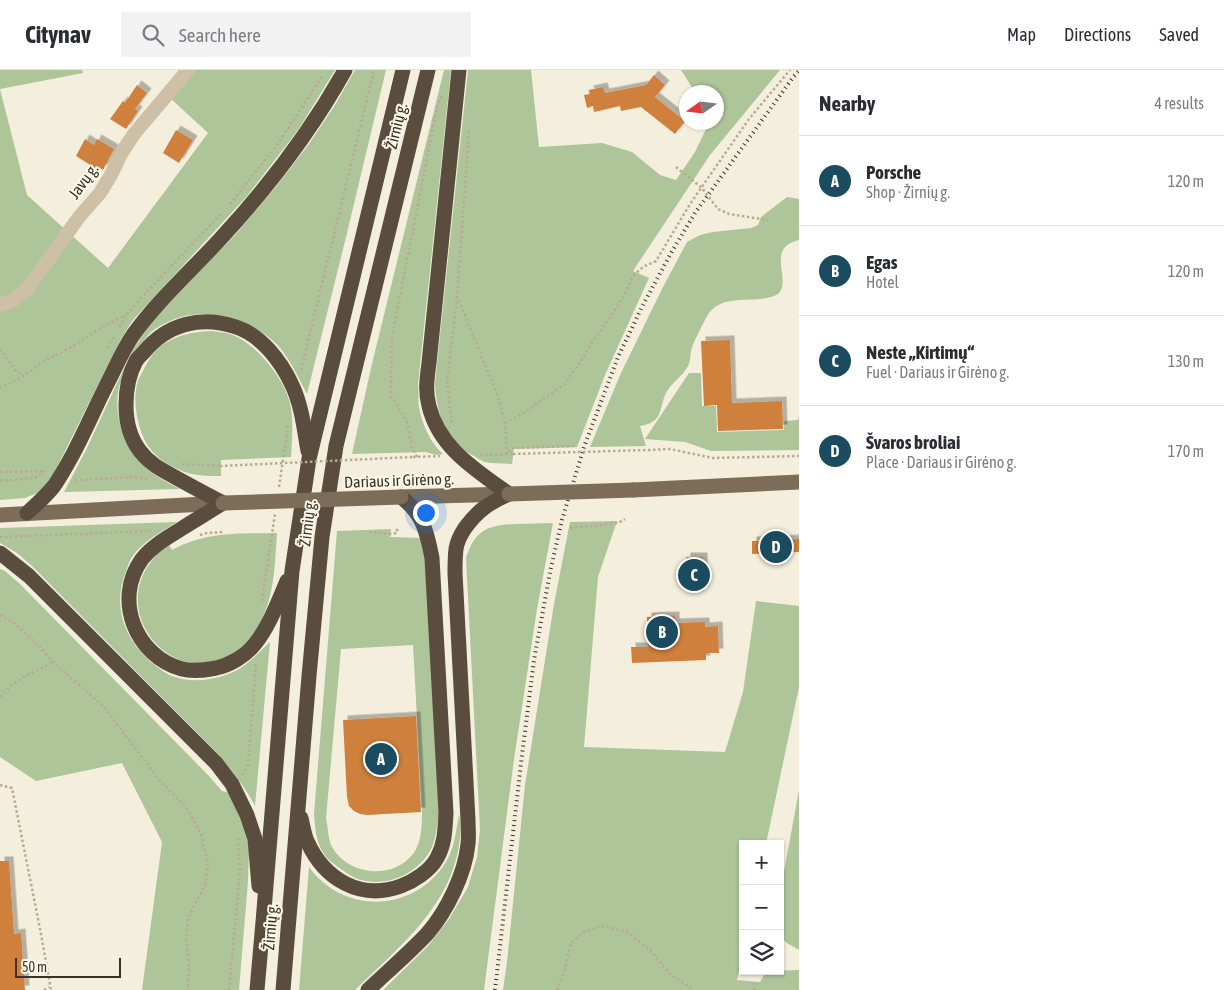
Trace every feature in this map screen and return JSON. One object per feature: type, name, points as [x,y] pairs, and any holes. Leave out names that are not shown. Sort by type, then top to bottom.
[{"type":"highway","points":[[27,513],[53,487],[62,473],[131,337],[151,311],[222,237],[264,189],[301,142],[345,70]]},
{"type":"highway","name":"Žirnių g.","points":[[263,922],[292,571],[309,459],[403,70]]},
{"type":"highway","name":"Žirnių g.","points":[[283,990],[322,537],[336,446],[428,70]]},
{"type":"highway","points":[[368,990],[427,933],[444,909],[456,887],[463,868],[468,844],[468,820],[455,574],[456,548],[461,534],[473,517],[482,508],[509,494],[458,456],[444,440],[434,423],[428,405],[426,387],[428,363],[459,70]]},
{"type":"highway","points":[[223,503],[157,468],[139,451],[129,429],[126,393],[136,361],[158,337],[173,329],[188,323],[222,323],[237,327],[253,336],[268,349],[282,367],[293,386],[302,411],[309,459]]},
{"type":"highway","points":[[298,807],[307,840],[316,858],[337,878],[355,888],[375,891],[394,888],[411,882],[425,872],[436,860],[444,842],[446,813],[432,558],[427,533],[416,512],[410,504],[400,498]]},
{"type":"highway","points":[[223,503],[162,540],[147,554],[135,571],[131,582],[128,604],[138,636],[150,650],[165,662],[182,669],[200,671],[223,667],[243,656],[254,645],[264,630],[292,571]]},
{"type":"highway","points":[[0,553],[29,576],[216,763],[232,784],[247,815],[255,839],[263,922],[256,990]]},
{"type":"main road","name":"Dariaus ir Girėno g.","points":[[0,515],[223,503],[633,490],[799,482]]},
{"type":"street","name":"Javų g.","points":[[0,305],[12,301],[28,288],[79,216],[100,193],[134,134],[188,70]]},
{"type":"path","points":[[505,424],[565,384],[624,296],[633,276],[656,260],[690,204],[749,119],[790,70]]},
{"type":"path","points":[[220,466],[415,457],[407,422],[391,396],[392,337],[438,104],[440,97],[444,93],[456,95]]},
{"type":"path","points":[[453,426],[447,382],[457,296],[469,127]]},
{"type":"path","points":[[676,167],[702,188],[718,209],[728,214],[768,220]]},
{"type":"path","points":[[457,296],[497,394],[505,424],[507,454],[512,448],[576,446]]},
{"type":"path","points":[[0,388],[24,376],[44,361],[127,314]]},
{"type":"path","points":[[0,349],[15,370],[24,376]]},
{"type":"path","points":[[514,454],[670,449],[713,458],[799,456]]},
{"type":"path","points":[[0,472],[45,471],[34,478],[0,481]]},
{"type":"path","points":[[570,528],[618,523],[625,519]]},
{"type":"path","points":[[369,532],[397,533],[397,527]]},
{"type":"path","points":[[0,537],[156,530],[166,538]]},
{"type":"path","points":[[0,615],[14,623],[53,662],[103,706],[158,779],[186,807],[201,834],[208,865],[204,885],[188,918],[186,940],[189,964],[188,990]]},
{"type":"path","points":[[0,697],[24,676],[53,662]]},
{"type":"path","points":[[0,785],[12,788],[50,989],[44,990]]},
{"type":"path","points":[[229,990],[240,870],[238,837]]},
{"type":"path","points":[[557,990],[571,943],[584,932],[602,926],[627,932],[651,950],[670,974],[694,990]]},
{"type":"path","points":[[754,990],[755,983]]},
{"type":"green space","points":[[0,70],[82,70],[83,73],[0,89]]},
{"type":"green space","points":[[192,70],[335,70],[298,130],[247,196],[132,321],[120,341],[53,475],[40,492],[25,498],[0,500],[0,89],[27,195],[108,268],[208,133],[169,97]]},
{"type":"green space","points":[[355,70],[386,70],[307,394],[283,351],[260,331],[232,318],[218,315],[188,315],[174,319],[151,332],[138,348],[121,380],[117,406],[118,416],[127,444],[137,459],[151,473],[180,489],[64,492],[87,448],[132,351],[147,329],[161,310],[236,234],[275,188],[309,144]]},
{"type":"green space","points":[[444,70],[451,70],[418,384],[419,408],[422,421],[431,439],[443,454],[436,455],[426,452],[352,454],[371,368]]},
{"type":"green space","points":[[468,70],[531,70],[539,147],[602,143],[632,152],[660,175],[676,180],[695,152],[706,130],[724,130],[724,85],[691,85],[681,70],[780,70],[710,155],[633,271],[649,278],[605,375],[577,447],[514,449],[512,464],[480,460],[463,449],[449,433],[437,404],[435,383]]},
{"type":"green space","points":[[787,197],[799,199],[799,240],[789,244],[783,250],[781,265],[783,281],[782,288],[778,294],[760,299],[728,301],[715,307],[709,313],[692,347],[688,366],[666,393],[657,418],[649,424],[640,426],[646,446],[590,447],[621,373],[687,242],[700,235],[751,228],[758,225],[761,217]]},
{"type":"green space","points":[[211,331],[228,333],[240,338],[259,353],[275,372],[290,403],[292,423],[291,457],[221,460],[221,476],[205,476],[185,472],[170,465],[155,455],[148,446],[140,427],[135,403],[136,388],[146,364],[158,348],[172,339],[191,333]]},
{"type":"green space","points":[[689,373],[701,373],[702,406],[716,406],[717,432],[784,430],[784,421],[798,420],[799,416],[799,450],[711,451],[685,442],[645,439]]},
{"type":"green space","points":[[617,521],[598,577],[584,747],[725,752],[743,692],[756,601],[799,606],[799,687],[767,840],[739,840],[739,971],[737,980],[760,982],[764,975],[784,975],[784,970],[799,970],[799,990],[503,990],[525,785],[554,604],[570,522]]},
{"type":"green space","points":[[177,522],[147,542],[136,551],[130,560],[120,597],[123,621],[134,643],[152,663],[169,675],[189,680],[211,679],[231,673],[247,663],[270,642],[255,806],[243,786],[218,754],[31,565],[17,553],[0,543],[0,528]]},
{"type":"green space","points":[[553,523],[537,609],[514,759],[484,990],[383,990],[428,946],[449,919],[468,887],[477,857],[480,830],[466,558],[474,541],[484,530],[507,525]]},
{"type":"green space","points":[[391,529],[390,537],[423,538],[425,551],[439,814],[434,842],[424,859],[400,877],[381,882],[358,879],[332,863],[321,849],[315,830],[314,814],[337,531]],"holes":[[[413,645],[422,809],[421,833],[416,849],[404,863],[393,868],[382,871],[358,868],[347,863],[331,845],[326,818],[341,649]]]},
{"type":"green space","points":[[277,533],[271,593],[261,621],[243,645],[236,651],[218,660],[191,663],[173,657],[153,640],[141,618],[138,606],[138,593],[146,570],[160,552],[169,545],[172,550],[198,539],[236,534]]},
{"type":"green space","points":[[0,569],[20,584],[222,791],[231,793],[247,834],[249,851],[239,990],[142,990],[162,842],[122,763],[36,781],[0,757]]},
{"type":"green space","points":[[799,790],[799,950],[784,940],[784,871]]},
{"type":"green space","points":[[459,814],[460,837],[456,861],[447,883],[436,903],[406,940],[355,990],[299,990],[309,867],[324,883],[341,894],[359,900],[379,902],[398,899],[416,891],[432,879],[446,862],[453,844]]},
{"type":"building","points":[[654,75],[665,85],[655,97],[679,116],[679,129],[675,134],[641,107],[621,111],[620,106],[594,112],[593,106],[587,108],[584,95],[590,94],[589,90],[603,87],[605,93],[646,85]]},
{"type":"building","points":[[137,85],[147,93],[135,109],[138,111],[126,129],[110,119],[123,101],[125,103]]},
{"type":"building","points":[[176,130],[193,140],[179,163],[163,153]]},
{"type":"building","points":[[85,139],[94,145],[97,139],[114,149],[103,170],[96,166],[95,168],[76,156]]},
{"type":"building","points":[[730,340],[732,403],[782,401],[783,429],[718,431],[717,405],[704,406],[701,341]]},
{"type":"building","points":[[799,539],[799,552],[752,554],[752,541]]},
{"type":"building","points":[[686,557],[703,557],[704,591],[687,592]]},
{"type":"building","points":[[675,616],[675,623],[705,622],[705,627],[718,626],[719,653],[706,653],[706,660],[632,663],[631,647],[648,647],[647,617]]},
{"type":"building","points":[[416,716],[421,812],[367,815],[354,811],[349,806],[347,797],[343,720]]},
{"type":"building","points":[[0,861],[9,861],[14,934],[21,933],[25,990],[0,990]]},
{"type":"railway","points":[[495,990],[534,660],[551,567],[562,520],[584,447],[618,357],[671,253],[695,213],[799,71]]},
{"type":"place","name":"Švaros broliai","points":[[776,547]]},
{"type":"place","name":"Neste „Kirtimų“","points":[[694,575]]},
{"type":"place","name":"Egas","points":[[662,632]]},
{"type":"place","name":"Porsche","points":[[381,759]]}]
